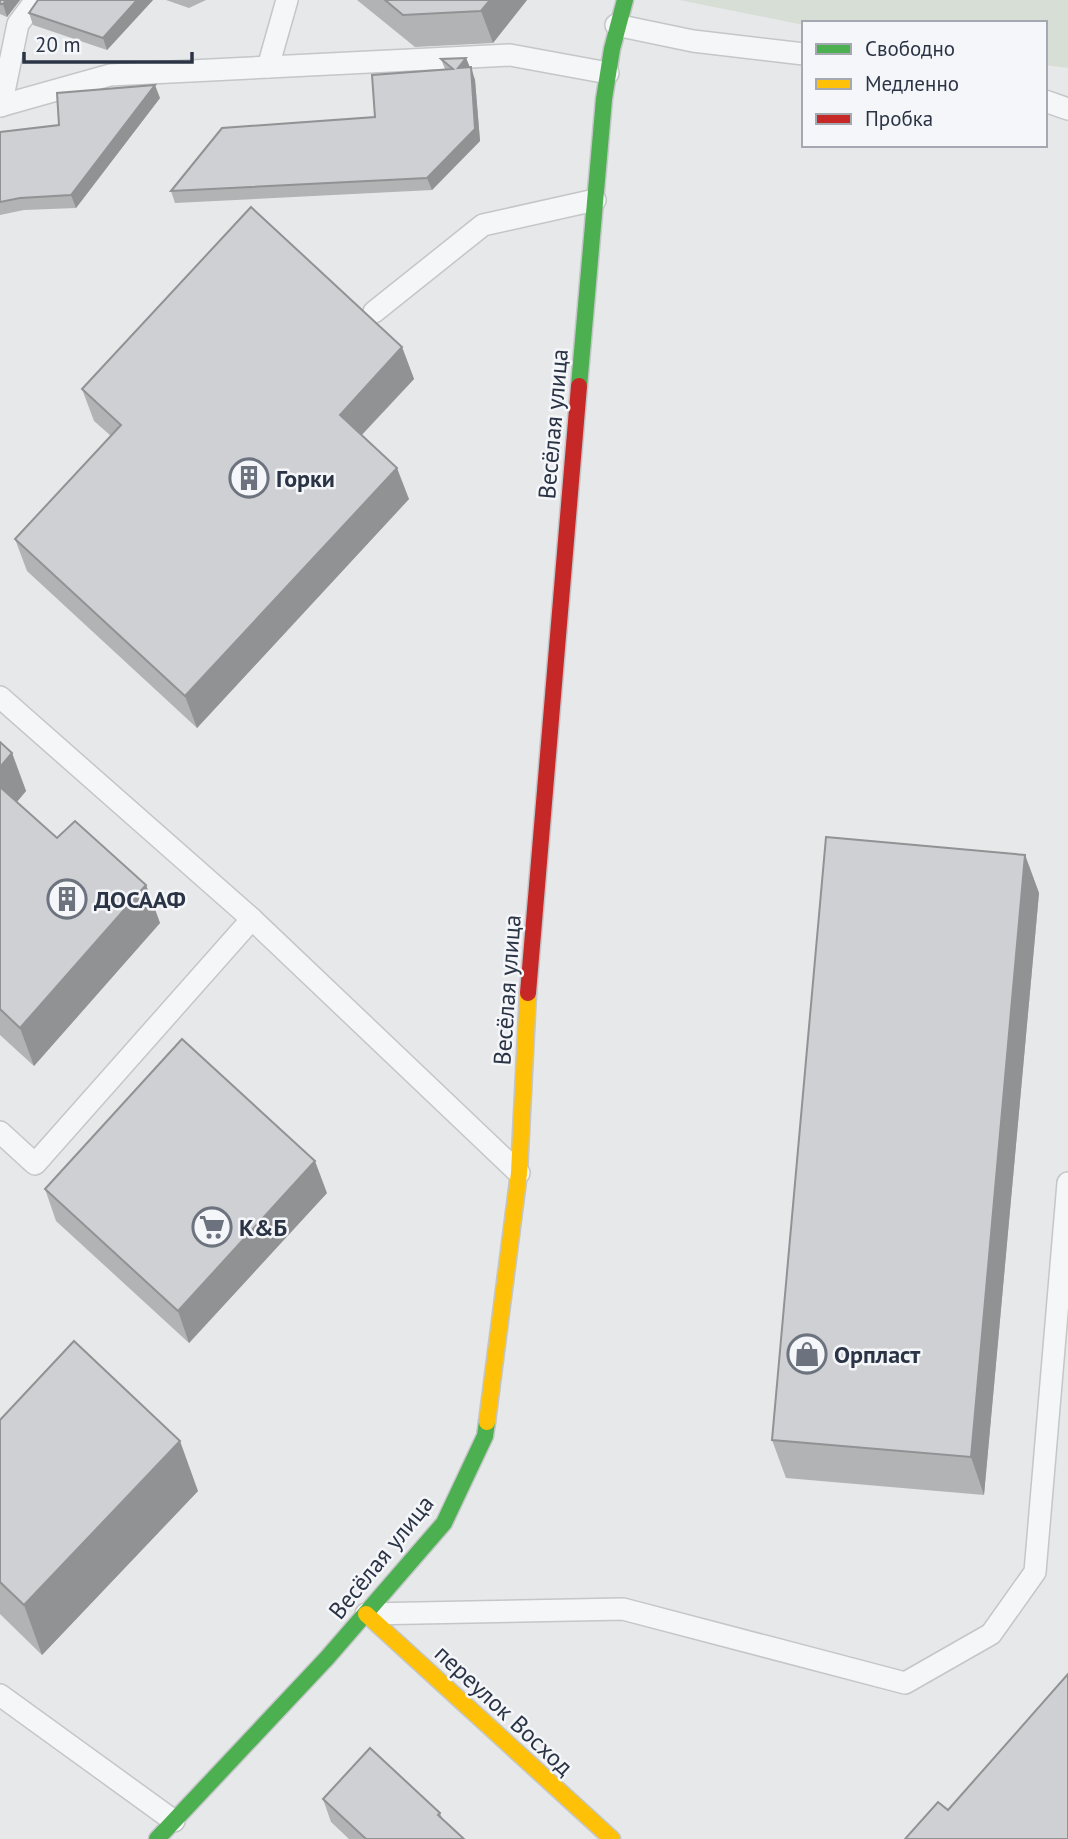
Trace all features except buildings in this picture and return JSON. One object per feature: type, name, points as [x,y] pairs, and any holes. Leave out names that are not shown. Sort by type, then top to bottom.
[{"type":"street","name":"Весёлая улица","points":[[157,1839],[366,1614],[444,1523],[485,1436],[519,1173],[529,981],[595,200],[608,73],[616,25],[625,0]]},
{"type":"street","name":"переулок Восход","points":[[366,1614],[612,1839]]},
{"type":"lane","points":[[36,0],[18,24],[0,106],[110,75],[510,55],[608,73]]},
{"type":"lane","points":[[268,68],[286,0]]},
{"type":"lane","points":[[616,25],[693,41],[802,54]]},
{"type":"lane","points":[[1047,101],[1068,110]]},
{"type":"lane","points":[[374,312],[483,225],[595,200]]},
{"type":"lane","points":[[0,697],[252,919],[519,1173]]},
{"type":"lane","points":[[0,1132],[35,1164],[252,919]]},
{"type":"lane","points":[[366,1614],[623,1609],[905,1683],[991,1634],[1035,1572],[1068,1183]]},
{"type":"lane","points":[[0,1695],[174,1821]]},
{"type":"shaded area","points":[[679,0],[1068,0],[1068,68],[1047,65],[1047,21],[802,21],[802,25]]},
{"type":"traffic: fast","points":[[579,386],[604,99],[612,49],[625,0]]},
{"type":"traffic: fast","points":[[157,1839],[327,1658],[444,1523],[485,1436],[487,1422]]},
{"type":"traffic: slow","points":[[487,1422],[519,1173],[528,993]]},
{"type":"traffic: slow","points":[[366,1614],[612,1839]]},
{"type":"traffic: jam","points":[[528,993],[579,386]]},
{"type":"place","name":"Горки","points":[[249,478]]},
{"type":"place","name":"ДОСААФ","points":[[67,899]]},
{"type":"place","name":"К&Б","points":[[212,1227]]},
{"type":"place","name":"Орпласт","points":[[807,1354]]}]
